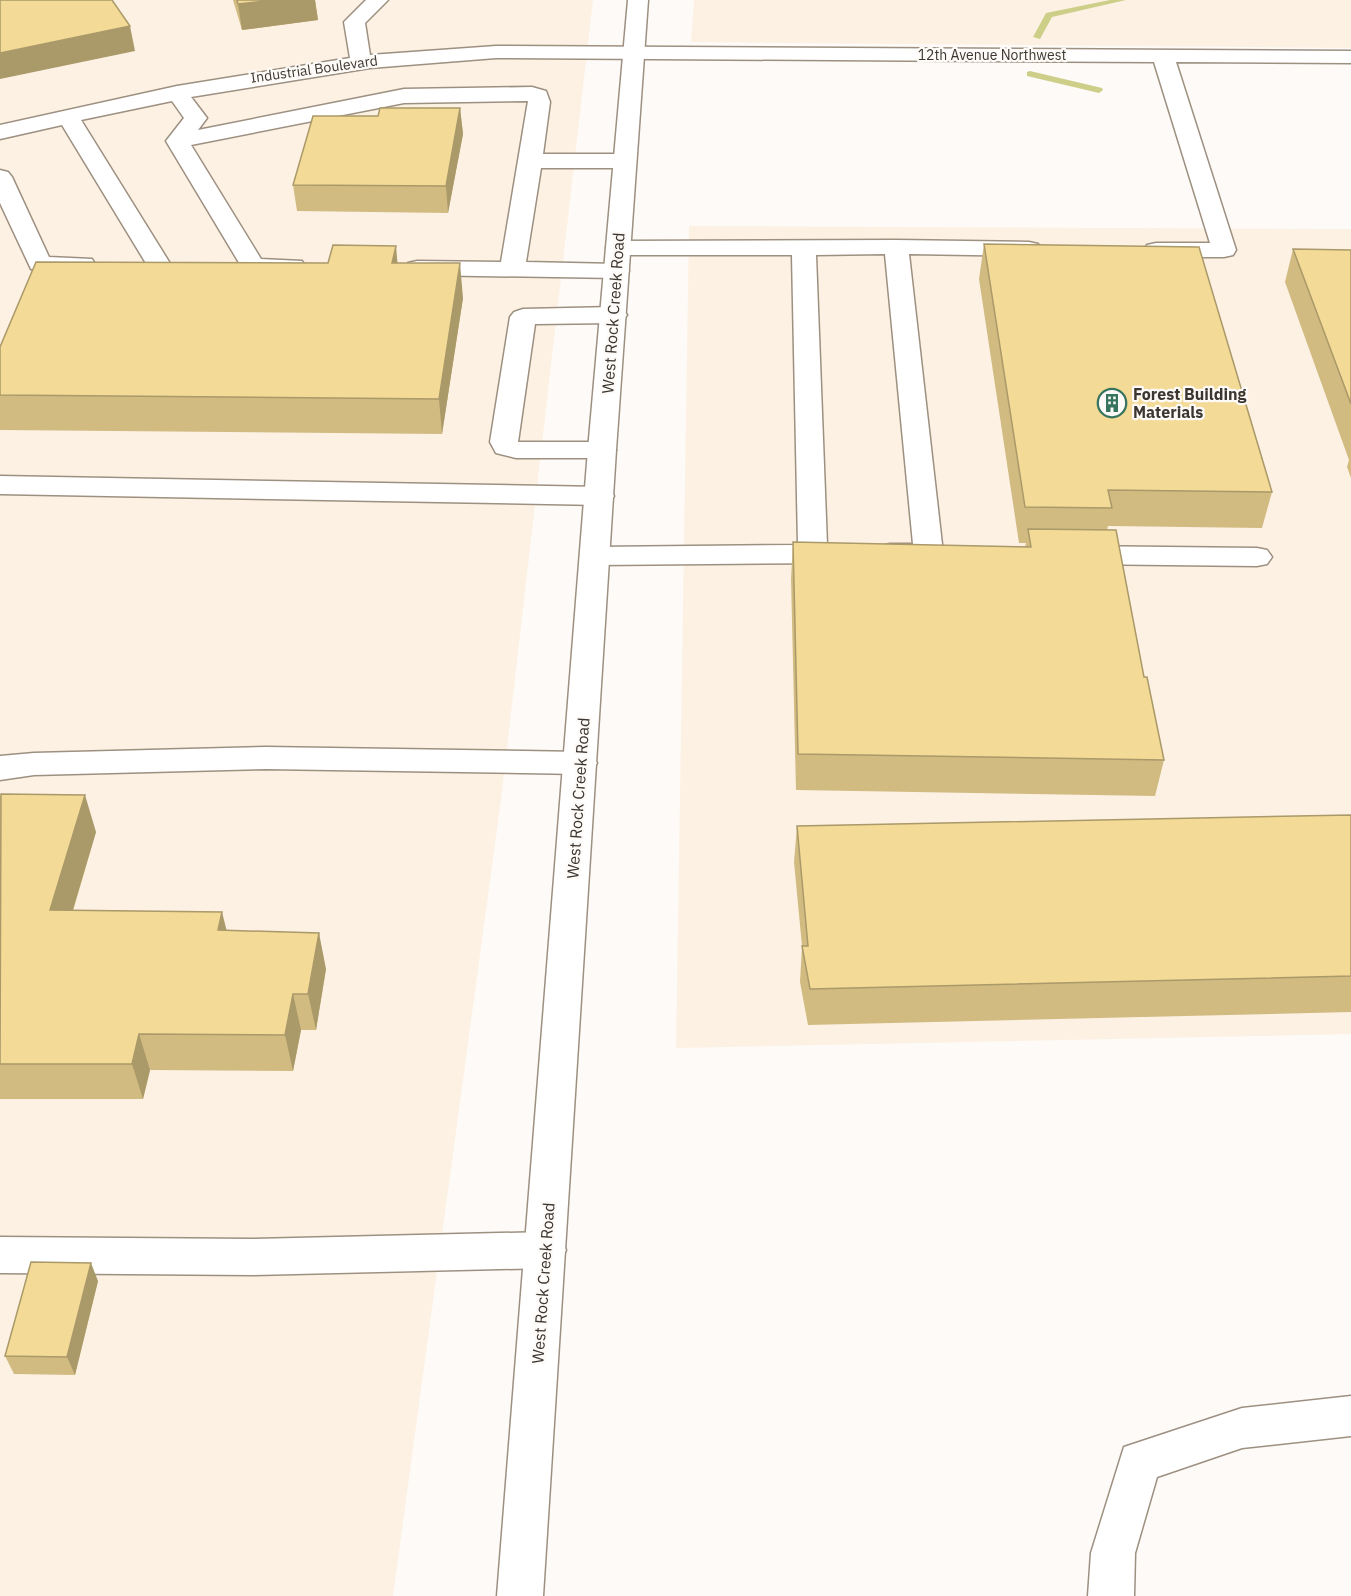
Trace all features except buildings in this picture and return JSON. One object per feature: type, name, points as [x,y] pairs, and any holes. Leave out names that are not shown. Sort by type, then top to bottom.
[{"type":"main road","points":[[361,62],[354,22],[378,0]]},
{"type":"main road","name":"West Rock Creek Road","points":[[520,1596],[602,450],[638,0]]},
{"type":"main road","name":"Industrial Boulevard","points":[[0,132],[270,74],[361,62],[428,55],[496,52],[633,54]]},
{"type":"main road","name":"12th Avenue Northwest","points":[[633,54],[1351,57]]},
{"type":"main road","points":[[1130,249],[1224,250],[1163,56]]},
{"type":"main road","points":[[177,93],[196,118],[177,141]]},
{"type":"main road","points":[[177,141],[404,96],[532,94],[538,96],[531,161],[512,270]]},
{"type":"main road","points":[[68,117],[159,265]]},
{"type":"main road","points":[[177,141],[241,266],[312,267]]},
{"type":"main road","points":[[531,161],[625,161]]},
{"type":"main road","points":[[0,177],[36,274],[100,264]]},
{"type":"main road","points":[[394,268],[512,270],[618,260],[804,248],[1048,249]]},
{"type":"main road","points":[[804,248],[813,554]]},
{"type":"main road","points":[[596,556],[940,553],[896,248]]},
{"type":"main road","points":[[602,450],[516,450],[506,447],[504,442],[523,317],[614,315]]},
{"type":"main road","points":[[0,485],[600,496]]},
{"type":"main road","points":[[1046,554],[1257,557]]},
{"type":"main road","points":[[0,768],[34,764],[266,758],[581,763]]},
{"type":"main road","points":[[0,1255],[252,1257],[546,1250]]},
{"type":"main road","points":[[1111,1596],[1113,1553],[1139,1462],[1242,1428],[1351,1416]]},
{"type":"shaded area","points":[[0,0],[593,0],[501,800],[393,1596],[0,1596]]},
{"type":"shaded area","points":[[694,0],[1351,0],[1351,48],[691,42]]},
{"type":"shaded area","points":[[689,226],[1351,229],[1351,1034],[676,1048]]},
{"type":"waterway","points":[[1037,37],[1049,15],[1122,0]]},
{"type":"waterway","points":[[1030,74],[1099,90]]},
{"type":"place","name":"Forest Building Materials","points":[[1112,403]]}]
